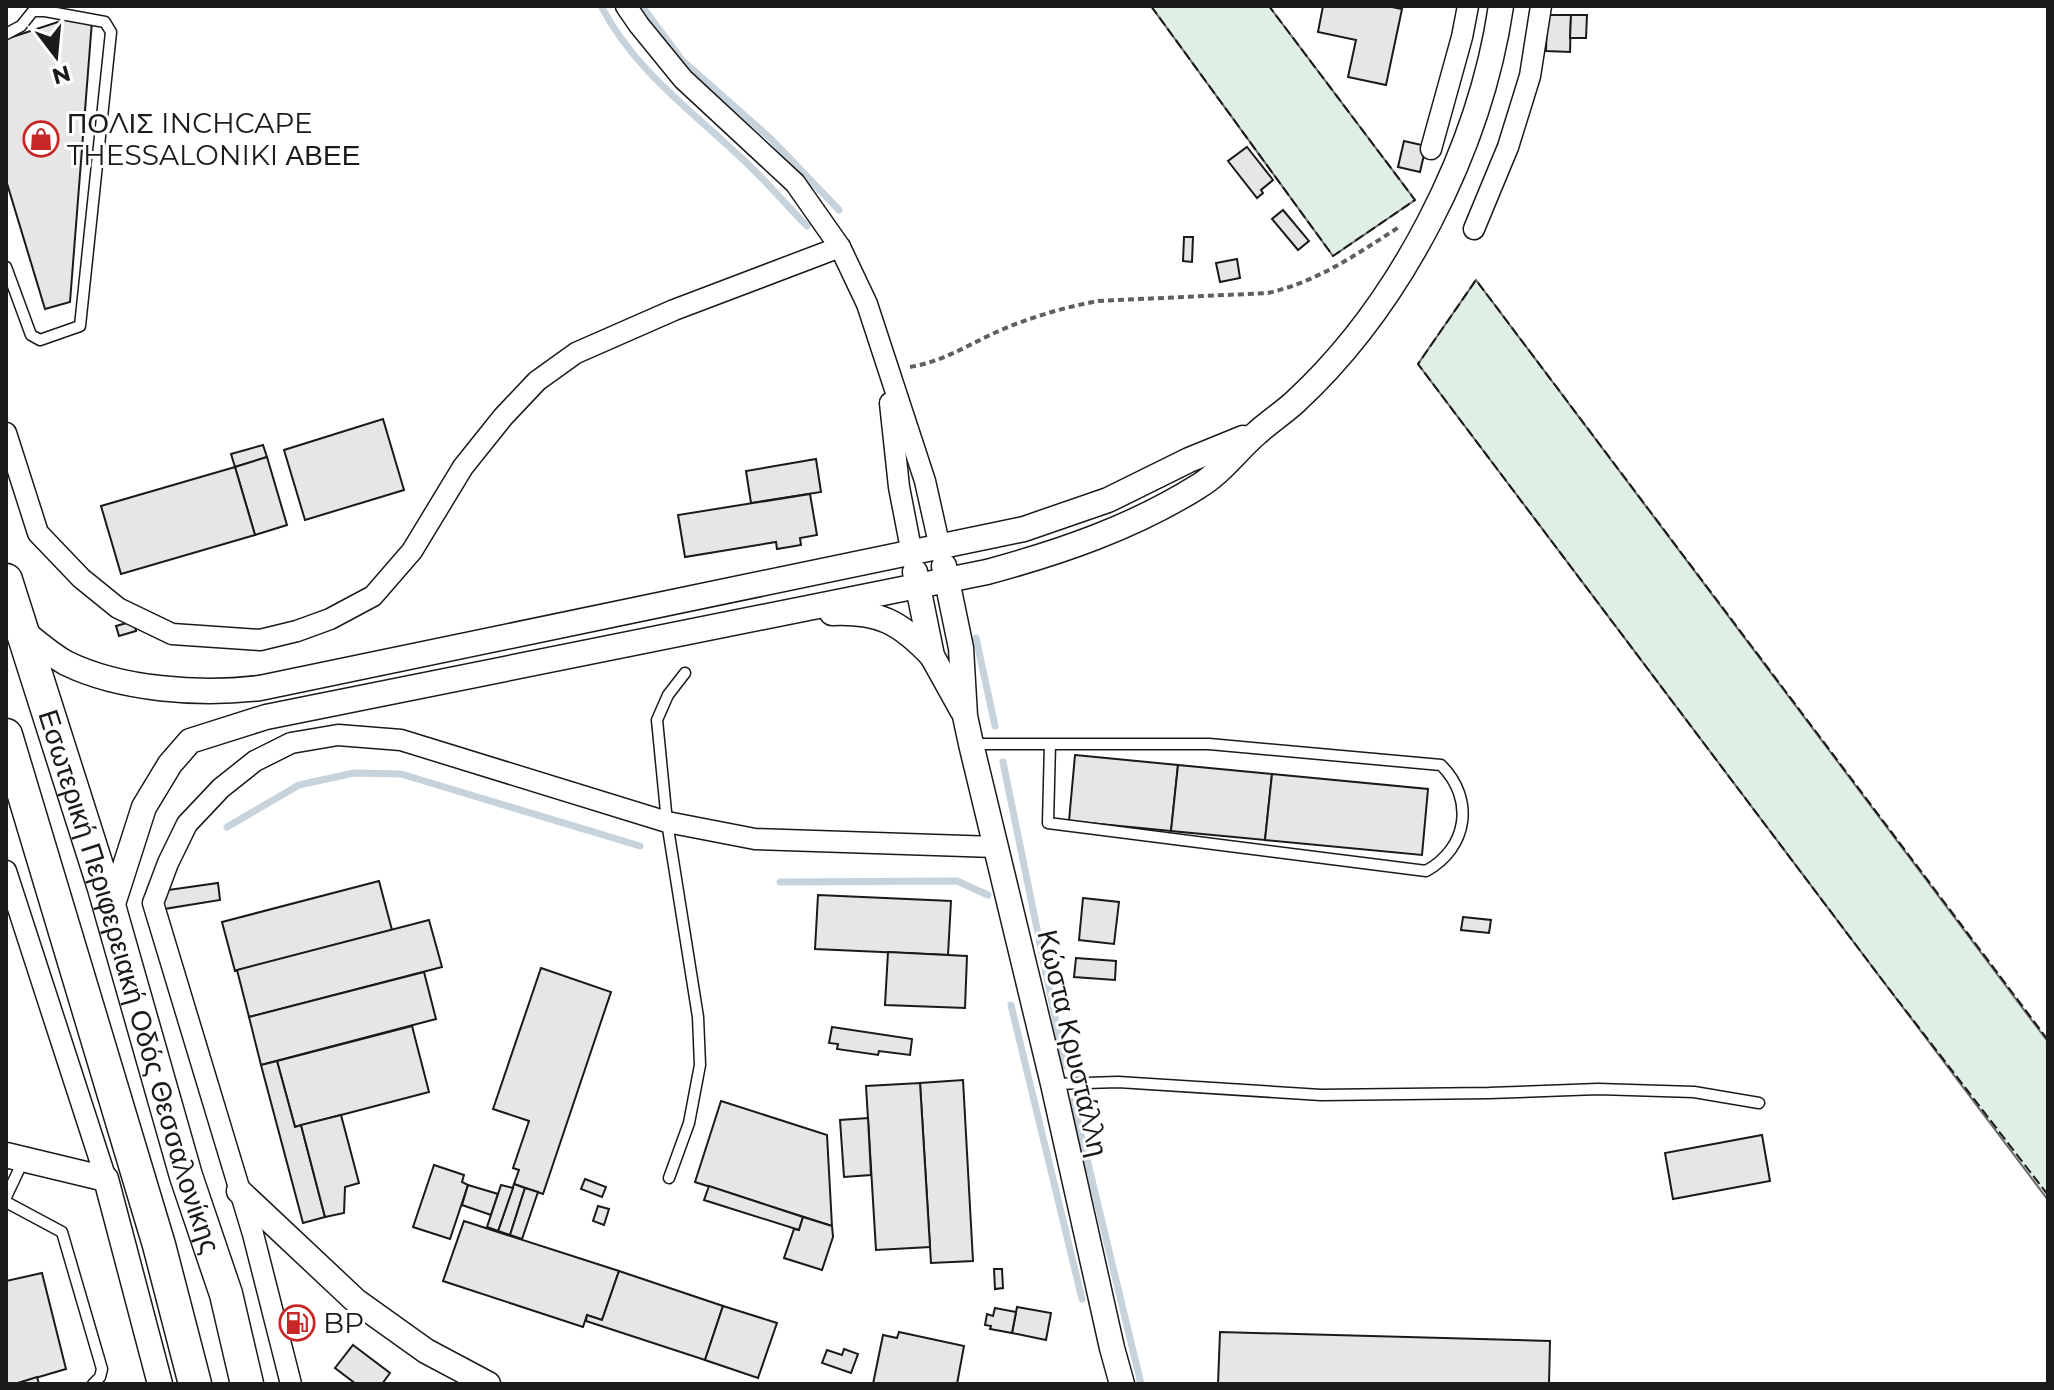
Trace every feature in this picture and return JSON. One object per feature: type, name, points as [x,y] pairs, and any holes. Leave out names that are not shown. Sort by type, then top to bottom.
[{"type":"highway","name":"Εσωτερική Περιφερειακή Οδός Θεσσαλονίκης","points":[[6,580],[111,910],[186,1176],[226,1294],[247,1384]]},
{"type":"highway","name":"Εσωτερική Περιφερειακή Οδός Θεσσαλονίκης","points":[[6,735],[159,1245],[195,1384]]},
{"type":"street","name":"Κώστα Κρυστάλλη","points":[[626,6],[683,79],[795,183],[840,247],[867,304],[925,481],[961,648],[965,716],[971,744],[1122,1384]]},
{"type":"street","points":[[1431,149],[1468,6]]},
{"type":"street","points":[[111,910],[144,807],[170,764],[190,741],[266,717],[947,580],[1028,560],[1121,527],[1203,484],[1257,433],[1295,403],[1360,331],[1402,271],[1427,225],[1474,120],[1501,6]]},
{"type":"street","points":[[1474,229],[1508,147],[1530,76],[1541,6]]},
{"type":"street","points":[[6,433],[38,533],[81,578],[118,608],[172,634],[260,640],[330,619],[373,596],[412,551],[463,467],[503,417],[537,381],[576,353],[674,310],[840,247]]},
{"type":"street","name":"Κώστα Κρυστάλλη","points":[[886,367],[899,487],[932,656],[965,716]]},
{"type":"street","points":[[22,630],[67,663],[104,677],[137,685],[227,692],[260,688],[1009,533],[1108,500],[1189,460],[1257,433]]},
{"type":"street","points":[[769,614],[873,614],[911,634],[932,656]]},
{"type":"street","points":[[291,1384],[253,1234],[153,903],[187,824],[221,788],[255,761],[291,743],[338,735],[385,738],[401,740],[667,822],[755,839],[995,847]]},
{"type":"street","points":[[6,871],[106,1179],[160,1384]]},
{"type":"street","points":[[15,1157],[106,1179]]},
{"type":"street","points":[[239,1191],[356,1301],[426,1351],[488,1384]]},
{"type":"lane","points":[[6,34],[21,26],[33,11],[105,22],[111,32],[80,326],[40,340],[31,335],[6,267]]},
{"type":"lane","points":[[669,1178],[689,1123],[700,1065],[698,1017],[667,822],[657,720],[668,695],[685,673]]},
{"type":"lane","points":[[971,744],[1050,744],[1209,744],[1441,765],[1461,796],[1463,820],[1455,845],[1438,864],[1426,871],[1048,823],[1050,744]]},
{"type":"lane","points":[[1053,1084],[1118,1082],[1321,1095],[1598,1089],[1694,1092],[1759,1103]]},
{"type":"lane","points":[[15,1157],[6,1199],[62,1232],[102,1369],[100,1377],[93,1384]]},
{"type":"path","points":[[886,367],[912,367],[952,356],[992,334],[1070,306],[1098,301],[1268,293],[1290,288],[1327,272],[1399,227]]},
{"type":"green space","points":[[1151,6],[1269,6],[1415,200],[1333,256]]},
{"type":"green space","points":[[1476,280],[2048,1042],[2048,1200],[1418,364]]},
{"type":"building","points":[[1323,6],[1387,6],[1402,9],[1386,85],[1348,77],[1356,40],[1318,32]]},
{"type":"building","points":[[1547,15],[1571,15],[1570,52],[1546,51]]},
{"type":"building","points":[[1571,15],[1587,15],[1586,38],[1570,38]]},
{"type":"building","points":[[67,19],[92,21],[70,302],[45,309],[6,180],[6,39]]},
{"type":"building","points":[[1404,141],[1426,146],[1420,172],[1398,167]]},
{"type":"building","points":[[1247,147],[1273,180],[1257,198],[1228,161]]},
{"type":"building","points":[[1283,210],[1309,241],[1298,250],[1272,219]]},
{"type":"building","points":[[1184,237],[1193,237],[1192,262],[1183,261]]},
{"type":"building","points":[[1237,259],[1240,278],[1220,282],[1216,263]]},
{"type":"building","points":[[383,419],[404,490],[305,520],[284,450]]},
{"type":"building","points":[[263,445],[267,457],[235,467],[231,454]]},
{"type":"building","points":[[267,457],[287,525],[255,535],[235,467]]},
{"type":"building","points":[[816,459],[821,492],[751,503],[746,471]]},
{"type":"building","points":[[235,467],[255,535],[121,574],[101,506]]},
{"type":"building","points":[[810,494],[817,535],[800,538],[801,545],[777,549],[776,542],[685,557],[678,515]]},
{"type":"building","points":[[134,621],[136,631],[119,636],[116,626]]},
{"type":"building","points":[[1075,755],[1178,765],[1171,831],[1069,821]]},
{"type":"building","points":[[1178,765],[1272,774],[1265,840],[1171,831]]},
{"type":"building","points":[[1272,774],[1428,789],[1422,855],[1265,840]]},
{"type":"building","points":[[379,881],[392,930],[235,971],[222,922]]},
{"type":"building","points":[[218,883],[220,900],[164,909],[161,891]]},
{"type":"building","points":[[818,895],[951,901],[948,955],[815,949]]},
{"type":"building","points":[[1083,898],[1119,902],[1114,944],[1079,940]]},
{"type":"building","points":[[1463,917],[1491,920],[1489,933],[1461,930]]},
{"type":"building","points":[[429,920],[442,967],[249,1017],[237,970]]},
{"type":"building","points":[[888,952],[967,956],[965,1008],[885,1005]]},
{"type":"building","points":[[1076,958],[1116,961],[1115,980],[1074,977]]},
{"type":"building","points":[[541,968],[611,992],[543,1194],[514,1184],[519,1170],[513,1168],[529,1121],[493,1109]]},
{"type":"building","points":[[424,972],[436,1019],[261,1065],[249,1017]]},
{"type":"building","points":[[412,1026],[429,1092],[295,1127],[277,1061]]},
{"type":"building","points":[[832,1027],[912,1039],[910,1055],[879,1051],[878,1055],[837,1049],[838,1044],[829,1043]]},
{"type":"building","points":[[277,1061],[295,1127],[301,1125],[325,1217],[303,1223],[261,1065]]},
{"type":"building","points":[[963,1080],[973,1261],[931,1263],[920,1083]]},
{"type":"building","points":[[920,1083],[930,1247],[876,1250],[866,1086]]},
{"type":"building","points":[[721,1101],[827,1135],[832,1226],[695,1182]]},
{"type":"building","points":[[341,1115],[359,1183],[345,1187],[344,1213],[325,1217],[301,1125]]},
{"type":"building","points":[[868,1118],[871,1175],[844,1177],[840,1120]]},
{"type":"building","points":[[1762,1135],[1770,1181],[1673,1199],[1665,1153]]},
{"type":"building","points":[[434,1165],[464,1175],[462,1182],[468,1185],[450,1239],[413,1227]]},
{"type":"building","points":[[585,1179],[606,1187],[602,1197],[581,1189]]},
{"type":"building","points":[[514,1184],[525,1188],[510,1235],[498,1231]]},
{"type":"building","points":[[468,1185],[498,1194],[491,1215],[462,1205]]},
{"type":"building","points":[[501,1185],[513,1188],[498,1231],[487,1227]]},
{"type":"building","points":[[709,1186],[803,1217],[799,1230],[704,1200]]},
{"type":"building","points":[[525,1188],[538,1192],[522,1239],[510,1235]]},
{"type":"building","points":[[598,1206],[609,1209],[604,1225],[593,1221]]},
{"type":"building","points":[[803,1217],[832,1226],[833,1237],[822,1270],[784,1258],[794,1229],[799,1230]]},
{"type":"building","points":[[464,1221],[619,1271],[602,1320],[587,1315],[583,1327],[443,1281]]},
{"type":"building","points":[[994,1269],[1002,1269],[1003,1288],[995,1289]]},
{"type":"building","points":[[619,1271],[723,1306],[705,1360],[586,1321],[587,1315],[602,1320]]},
{"type":"building","points":[[42,1273],[66,1369],[6,1384],[6,1281]]},
{"type":"building","points":[[723,1306],[777,1323],[758,1378],[705,1360]]},
{"type":"building","points":[[1017,1307],[1051,1313],[1046,1340],[1012,1333]]},
{"type":"building","points":[[995,1308],[1016,1312],[1012,1333],[990,1329],[991,1326],[985,1325],[987,1314],[993,1316]]},
{"type":"building","points":[[899,1332],[964,1346],[957,1384],[873,1384],[883,1335],[897,1338]]},
{"type":"building","points":[[1220,1332],[1550,1341],[1549,1384],[1218,1384]]},
{"type":"building","points":[[353,1345],[390,1373],[382,1384],[356,1384],[335,1368]]},
{"type":"building","points":[[844,1349],[858,1354],[851,1373],[822,1363],[827,1350],[842,1355]]},
{"type":"building","points":[[37,1377],[39,1384],[15,1384]]},
{"type":"waterway","points":[[601,6],[614,29],[646,68],[747,163],[807,226]]},
{"type":"waterway","points":[[642,6],[682,60],[771,139],[839,210]]},
{"type":"waterway","points":[[976,638],[995,726]]},
{"type":"waterway","points":[[1003,762],[1065,1066]]},
{"type":"waterway","points":[[227,827],[299,785],[354,773],[401,774],[640,846]]},
{"type":"waterway","points":[[780,882],[957,881],[988,895]]},
{"type":"waterway","points":[[1011,1005],[1082,1299]]},
{"type":"waterway","points":[[1073,1101],[1141,1384]]},
{"type":"fence","points":[[1151,6],[1333,256],[1415,200],[1269,6]]},
{"type":"fence","points":[[2048,1040],[1476,280],[1418,364],[2048,1195]]},
{"type":"place","name":"ΠΟΛΙΣ INCHCAPE THESSALONIKI ΑΒΕΕ","points":[[41,139]]},
{"type":"place","name":"BP","points":[[297,1323]]}]
